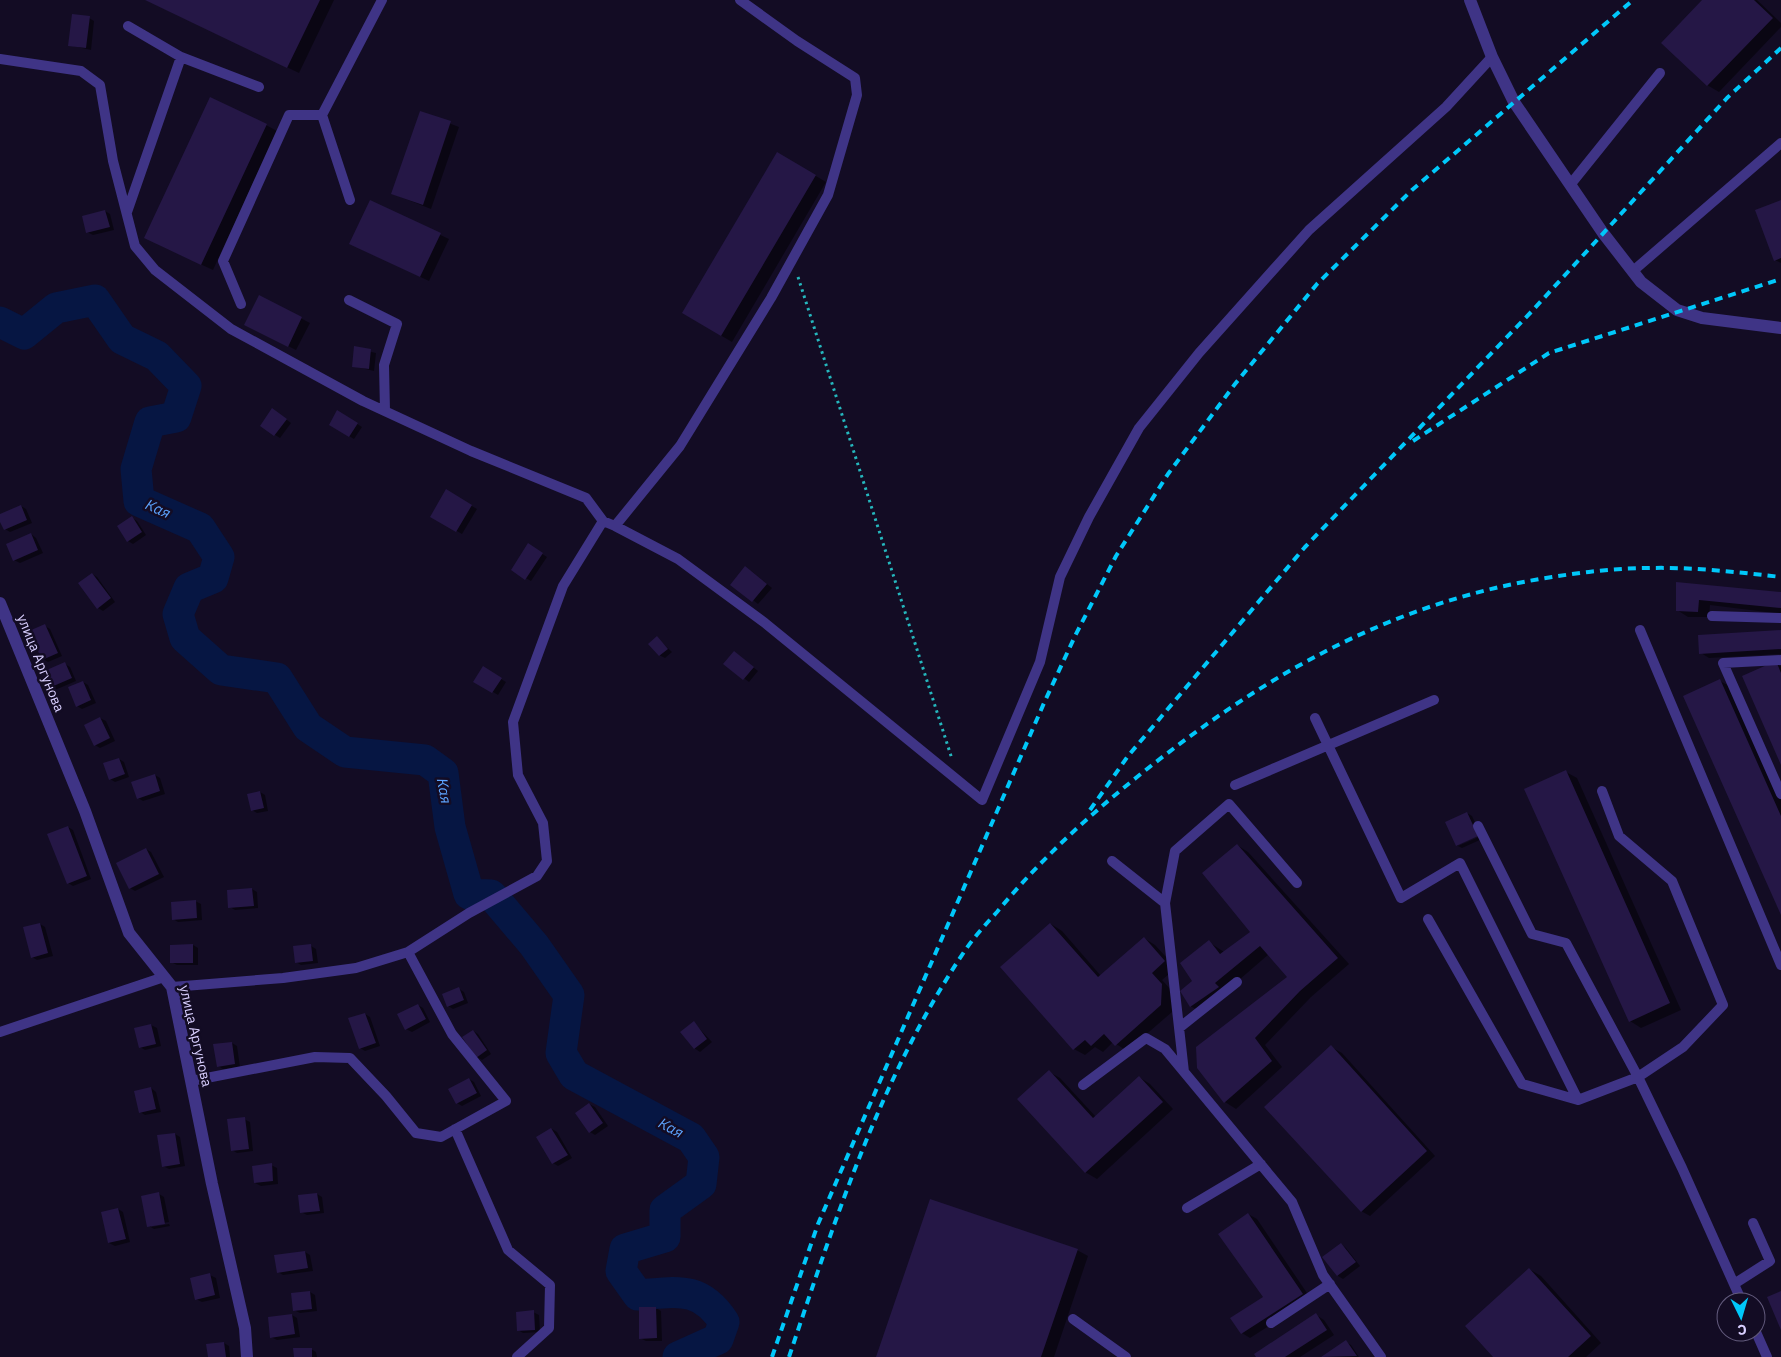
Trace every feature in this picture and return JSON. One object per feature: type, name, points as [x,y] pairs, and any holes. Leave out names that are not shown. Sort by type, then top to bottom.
[{"type":"street","points":[[1470,0],[1492,56],[1514,102],[1570,185],[1641,282],[1677,310],[1702,318],[1780,327]]},
{"type":"street","name":"улица Аргунова","points":[[0,603],[85,810],[129,933],[168,982],[245,1328],[248,1357]]},
{"type":"lane","points":[[350,200],[322,115],[382,0]]},
{"type":"lane","points":[[615,526],[680,446],[792,260],[828,195],[857,96],[856,78],[797,41],[740,0]]},
{"type":"lane","points":[[128,26],[181,57],[259,87]]},
{"type":"lane","points":[[0,59],[81,71],[100,85],[113,161],[135,246],[155,270],[231,329],[385,412],[471,451],[586,498],[603,521],[678,559],[765,623],[982,800],[1040,662],[1060,576],[1088,517],[1139,428],[1199,353],[1309,230],[1446,107],[1492,56]]},
{"type":"lane","points":[[126,213],[181,57]]},
{"type":"lane","points":[[1570,185],[1660,73]]},
{"type":"lane","points":[[242,304],[223,261],[289,115],[322,115]]},
{"type":"lane","points":[[1632,271],[1781,143]]},
{"type":"lane","points":[[349,300],[397,324],[384,365],[385,412]]},
{"type":"lane","points":[[0,1032],[168,982],[283,978],[356,968],[408,952],[469,913],[537,876],[547,861],[543,823],[518,775],[513,722],[563,586],[603,521]]},
{"type":"lane","points":[[1712,616],[1781,618]]},
{"type":"lane","points":[[1640,630],[1781,965]]},
{"type":"lane","points":[[1781,660],[1723,663],[1781,794]]},
{"type":"lane","points":[[1235,785],[1434,700]]},
{"type":"lane","points":[[1315,718],[1401,898],[1460,863],[1578,1100]]},
{"type":"lane","points":[[1428,919],[1522,1084],[1578,1100],[1638,1077],[1683,1047],[1723,1005],[1672,881],[1620,836],[1602,791]]},
{"type":"lane","points":[[1184,1072],[1165,903],[1175,851],[1229,804],[1297,883]]},
{"type":"lane","points":[[1478,826],[1532,934],[1566,943],[1638,1077],[1682,1168],[1738,1292]]},
{"type":"lane","points":[[1112,860],[1165,903]]},
{"type":"lane","points":[[191,1081],[315,1057],[350,1058],[386,1096],[416,1133],[441,1137],[506,1101],[452,1034],[408,952]]},
{"type":"lane","points":[[1179,1028],[1237,982]]},
{"type":"lane","points":[[1082,1085],[1146,1038],[1165,1049],[1292,1202],[1323,1274],[1381,1357]]},
{"type":"lane","points":[[455,1129],[508,1250],[550,1285],[549,1328],[517,1357]]},
{"type":"lane","points":[[1187,1208],[1261,1164]]},
{"type":"lane","points":[[1734,1284],[1770,1261],[1753,1223]]},
{"type":"lane","points":[[1271,1323],[1330,1284]]},
{"type":"lane","points":[[1073,1319],[1126,1357]]},
{"type":"lane","points":[[1760,1342],[1767,1357]]},
{"type":"path","points":[[792,260],[959,780]]},
{"type":"building","points":[[145,0],[320,0],[287,68]]},
{"type":"building","points":[[1702,0],[1754,0],[1773,18],[1707,86],[1661,43]]},
{"type":"building","points":[[72,14],[90,16],[86,48],[68,46]]},
{"type":"building","points":[[210,97],[267,124],[201,265],[144,238]]},
{"type":"building","points":[[420,111],[451,121],[423,205],[391,194]]},
{"type":"building","points":[[777,152],[816,175],[721,336],[682,313]]},
{"type":"building","points":[[370,200],[441,233],[420,277],[349,244]]},
{"type":"building","points":[[1781,200],[1781,258],[1774,261],[1755,210]]},
{"type":"building","points":[[105,210],[110,227],[86,233],[82,216]]},
{"type":"building","points":[[259,295],[302,317],[288,347],[244,325]]},
{"type":"building","points":[[354,346],[371,349],[369,369],[352,367]]},
{"type":"building","points":[[272,408],[287,419],[274,436],[260,426]]},
{"type":"building","points":[[337,410],[358,423],[349,437],[329,425]]},
{"type":"building","points":[[446,489],[472,505],[456,532],[430,517]]},
{"type":"building","points":[[21,505],[27,520],[4,530],[0,522],[0,514]]},
{"type":"building","points":[[132,516],[142,532],[127,542],[117,526]]},
{"type":"building","points":[[31,533],[38,550],[13,561],[6,544]]},
{"type":"building","points":[[528,543],[543,553],[525,580],[511,570]]},
{"type":"building","points":[[745,566],[767,584],[752,602],[730,585]]},
{"type":"building","points":[[92,573],[111,598],[97,609],[78,583]]},
{"type":"building","points":[[1676,582],[1781,592],[1781,608],[1699,600],[1698,612],[1676,611]]},
{"type":"building","points":[[45,624],[58,653],[42,660],[29,631]]},
{"type":"building","points":[[1781,630],[1781,649],[1699,654],[1698,635]]},
{"type":"building","points":[[657,636],[668,649],[659,656],[648,644]]},
{"type":"building","points":[[734,651],[754,667],[743,680],[723,664]]},
{"type":"building","points":[[1776,661],[1781,673],[1781,765],[1742,676]]},
{"type":"building","points":[[65,662],[72,678],[49,688],[42,672]]},
{"type":"building","points":[[483,666],[502,678],[492,693],[473,682]]},
{"type":"building","points":[[1720,679],[1781,816],[1781,915],[1683,696]]},
{"type":"building","points":[[83,681],[91,700],[76,707],[68,687]]},
{"type":"building","points":[[100,717],[110,738],[94,746],[84,725]]},
{"type":"building","points":[[119,758],[125,774],[109,780],[103,763]]},
{"type":"building","points":[[1566,770],[1670,1003],[1629,1022],[1524,789]]},
{"type":"building","points":[[155,774],[160,791],[137,799],[131,782]]},
{"type":"building","points":[[260,791],[264,808],[251,811],[247,794]]},
{"type":"building","points":[[1467,812],[1478,836],[1456,846],[1445,822]]},
{"type":"building","points":[[68,826],[87,876],[67,884],[47,834]]},
{"type":"building","points":[[1237,844],[1338,958],[1300,991],[1255,1038],[1272,1061],[1224,1103],[1197,1068],[1196,1047],[1287,977],[1260,946],[1215,983],[1219,987],[1190,1007],[1180,991],[1192,981],[1180,963],[1209,940],[1220,954],[1250,932],[1202,873]]},
{"type":"building","points":[[146,848],[159,874],[129,889],[116,863]]},
{"type":"building","points":[[252,888],[254,906],[228,908],[227,890]]},
{"type":"building","points":[[196,900],[197,918],[172,920],[171,902]]},
{"type":"building","points":[[40,923],[48,953],[31,958],[23,927]]},
{"type":"building","points":[[1050,923],[1098,977],[1144,937],[1165,961],[1152,973],[1162,984],[1161,1005],[1115,1046],[1104,1034],[1091,1046],[1085,1040],[1073,1050],[1000,967]]},
{"type":"building","points":[[193,944],[193,963],[170,963],[170,945]]},
{"type":"building","points":[[311,944],[313,961],[295,963],[293,946]]},
{"type":"building","points":[[459,987],[464,1000],[447,1007],[442,994]]},
{"type":"building","points":[[418,1004],[426,1019],[405,1030],[397,1014]]},
{"type":"building","points":[[365,1013],[376,1043],[359,1049],[348,1018]]},
{"type":"building","points":[[694,1021],[707,1039],[694,1049],[680,1032]]},
{"type":"building","points":[[151,1024],[156,1044],[139,1048],[134,1028]]},
{"type":"building","points":[[473,1030],[487,1050],[476,1058],[462,1037]]},
{"type":"building","points":[[232,1042],[235,1064],[217,1067],[213,1044]]},
{"type":"building","points":[[1331,1045],[1427,1151],[1361,1212],[1264,1107]]},
{"type":"building","points":[[1049,1070],[1093,1118],[1139,1076],[1163,1102],[1085,1173],[1017,1099]]},
{"type":"building","points":[[469,1078],[477,1093],[456,1104],[448,1089]]},
{"type":"building","points":[[151,1087],[156,1109],[139,1113],[134,1091]]},
{"type":"building","points":[[589,1103],[603,1123],[589,1133],[575,1113]]},
{"type":"building","points":[[245,1117],[249,1149],[231,1151],[227,1119]]},
{"type":"building","points":[[551,1128],[568,1155],[552,1164],[536,1137]]},
{"type":"building","points":[[175,1133],[180,1164],[162,1167],[157,1135]]},
{"type":"building","points":[[272,1163],[273,1181],[254,1183],[252,1166]]},
{"type":"building","points":[[159,1192],[165,1224],[147,1227],[141,1196]]},
{"type":"building","points":[[317,1193],[320,1211],[300,1213],[298,1195]]},
{"type":"building","points":[[930,1199],[1078,1249],[1041,1357],[876,1357]]},
{"type":"building","points":[[118,1208],[126,1239],[108,1243],[101,1212]]},
{"type":"building","points":[[1248,1213],[1303,1294],[1241,1334],[1230,1318],[1263,1297],[1218,1234]]},
{"type":"building","points":[[1341,1243],[1356,1262],[1337,1276],[1322,1257]]},
{"type":"building","points":[[305,1251],[308,1268],[277,1273],[274,1255]]},
{"type":"building","points":[[1529,1268],[1591,1336],[1568,1357],[1493,1357],[1465,1326]]},
{"type":"building","points":[[210,1273],[215,1295],[195,1300],[190,1278]]},
{"type":"building","points":[[310,1291],[312,1309],[293,1311],[291,1293]]},
{"type":"building","points":[[1781,1291],[1781,1330],[1767,1297]]},
{"type":"building","points":[[639,1307],[656,1307],[657,1338],[639,1339]]},
{"type":"building","points":[[534,1310],[535,1330],[517,1331],[516,1312]]},
{"type":"building","points":[[1316,1313],[1327,1330],[1285,1357],[1256,1357],[1254,1354]]},
{"type":"building","points":[[292,1314],[295,1334],[270,1338],[268,1317]]},
{"type":"building","points":[[1346,1340],[1357,1356],[1321,1357]]},
{"type":"building","points":[[224,1342],[226,1357],[208,1357],[206,1344]]},
{"type":"building","points":[[293,1348],[312,1348],[312,1357],[294,1357]]},
{"type":"waterway","name":"Кая","points":[[0,322],[24,334],[56,308],[95,300],[122,339],[157,356],[186,386],[176,417],[150,422],[136,469],[139,501],[200,528],[219,557],[213,578],[189,588],[178,614],[185,638],[221,670],[277,678],[308,727],[345,752],[425,760],[443,773],[450,827],[469,894],[491,895],[495,899],[534,945],[569,995],[561,1053],[574,1075],[691,1138],[704,1157],[701,1184],[665,1210],[665,1237],[625,1249],[621,1271],[638,1295],[676,1292],[697,1296],[715,1310],[724,1322],[718,1339],[678,1357]]},
{"type":"railway","points":[[772,1357],[818,1224],[1044,703],[1075,636],[1116,556],[1168,474],[1235,384],[1317,284],[1412,190],[1633,0]]},
{"type":"railway","points":[[1090,810],[1128,756],[1305,547],[1533,310],[1727,98],[1781,48]]},
{"type":"railway","points":[[1413,441],[1549,353],[1781,279]]},
{"type":"railway","points":[[789,1357],[844,1199],[885,1096],[936,996],[966,949],[1013,893],[1081,824],[1184,740],[1281,676],[1331,649],[1383,625],[1437,605],[1493,589],[1552,577],[1637,568],[1682,568],[1781,577]]}]
